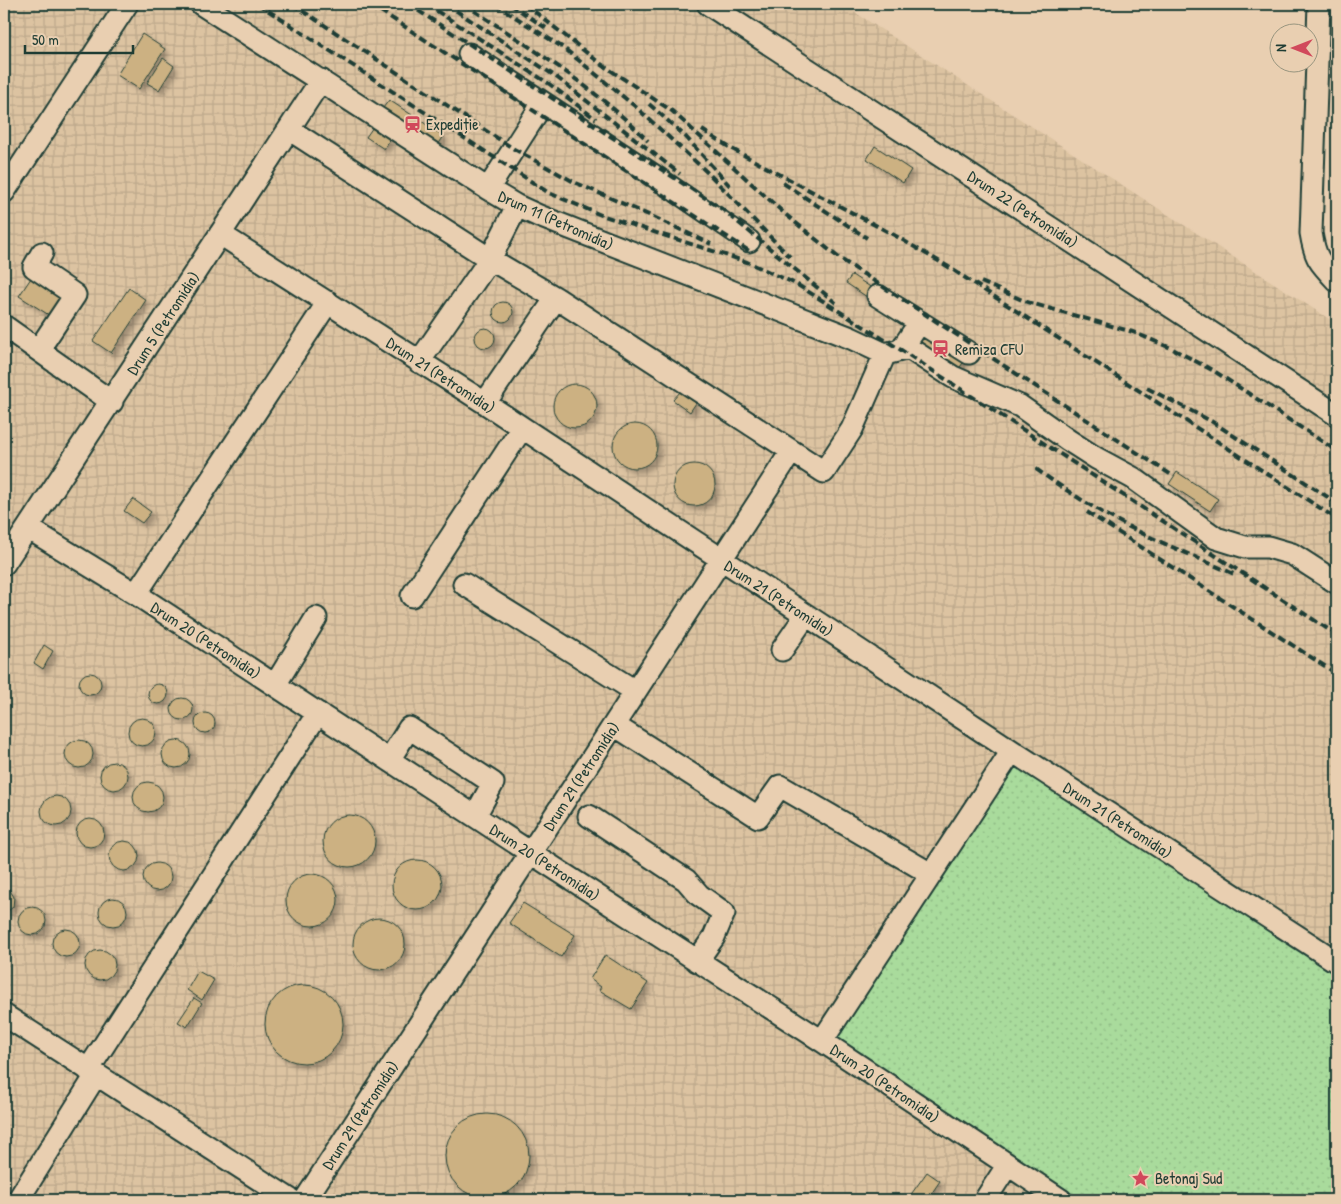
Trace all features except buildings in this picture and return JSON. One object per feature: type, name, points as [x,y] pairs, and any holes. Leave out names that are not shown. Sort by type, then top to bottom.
[{"type":"lane","points":[[4,192],[127,4]]},
{"type":"lane","name":"Drum 11 (Petromidia)","points":[[201,4],[517,206],[851,338],[895,349],[1020,406],[1075,445],[1133,478],[1216,538],[1245,547],[1268,547],[1292,554],[1337,583]]},
{"type":"lane","name":"Drum 22 (Petromidia)","points":[[708,4],[1337,415]]},
{"type":"lane","points":[[1319,4],[1310,233],[1313,250],[1318,261],[1337,281]]},
{"type":"lane","points":[[469,54],[653,175],[749,241]]},
{"type":"lane","name":"Drum 5 (Petromidia)","points":[[4,564],[112,402],[321,80]]},
{"type":"lane","points":[[488,189],[543,103]]},
{"type":"lane","points":[[290,130],[490,259],[556,298],[790,452],[824,472],[852,429],[895,349],[920,322]]},
{"type":"lane","points":[[419,362],[490,259],[517,206]]},
{"type":"lane","name":"Drum 21 (Petromidia)","points":[[220,234],[485,403],[1012,751],[1337,962]]},
{"type":"lane","points":[[39,349],[74,295],[34,267],[42,254]]},
{"type":"lane","points":[[878,296],[969,353]]},
{"type":"lane","points":[[485,403],[556,298]]},
{"type":"lane","points":[[136,594],[328,302]]},
{"type":"lane","points":[[4,326],[112,402]]},
{"type":"lane","points":[[412,596],[522,428]]},
{"type":"lane","name":"Drum 29 (Petromidia)","points":[[305,1200],[790,452]]},
{"type":"lane","name":"Drum 20 (Petromidia)","points":[[28,528],[136,594],[822,1041],[1007,1166],[1061,1200]]},
{"type":"lane","points":[[464,584],[635,691]]},
{"type":"lane","points":[[782,650],[806,615]]},
{"type":"lane","points":[[275,685],[316,618]]},
{"type":"lane","points":[[18,1200],[92,1072],[318,713]]},
{"type":"lane","points":[[614,725],[758,817],[780,786],[931,874]]},
{"type":"lane","points":[[389,760],[409,728],[493,784],[475,816]]},
{"type":"lane","points":[[822,1041],[1012,751]]},
{"type":"lane","points":[[589,816],[686,880],[699,894],[724,913],[714,937],[698,961]]},
{"type":"lane","points":[[4,1015],[291,1200]]},
{"type":"lane","points":[[985,1200],[1007,1166]]},
{"type":"shaded area","points":[[4,4],[842,4],[1337,324],[1337,1200],[4,1200]]},
{"type":"green space","points":[[1012,751],[1337,962],[1337,1200],[1064,1200],[822,1041]]},
{"type":"railway","points":[[258,4],[549,193],[601,215],[747,262],[796,284],[901,350],[1337,635]]},
{"type":"railway","points":[[292,4],[514,149],[574,182],[711,244]]},
{"type":"railway","points":[[370,4],[749,251]]},
{"type":"railway","points":[[408,4],[722,209],[836,303]]},
{"type":"railway","points":[[426,4],[548,83],[596,119]]},
{"type":"railway","points":[[446,4],[555,76],[680,174]]},
{"type":"railway","points":[[464,4],[536,51],[583,85],[648,141]]},
{"type":"railway","points":[[495,4],[565,49],[637,108],[709,174],[790,257]]},
{"type":"railway","points":[[510,4],[546,28]]},
{"type":"railway","points":[[525,4],[601,64],[672,111],[785,214],[839,258],[1173,476]]},
{"type":"railway","points":[[649,104],[685,136],[730,186]]},
{"type":"railway","points":[[702,130],[732,149],[894,235],[947,266],[1337,519]]},
{"type":"railway","points":[[783,183],[867,238]]},
{"type":"railway","points":[[981,282],[1027,302],[1133,332],[1171,348],[1214,371],[1337,451]]},
{"type":"railway","points":[[1147,388],[1211,421],[1337,503]]},
{"type":"railway","points":[[1036,469],[1074,495],[1129,527],[1234,574]]},
{"type":"railway","points":[[1087,512],[1337,674]]},
{"type":"place","name":"Expediție","points":[[412,124]]},
{"type":"place","name":"Remiza CFU","points":[[941,349]]},
{"type":"place","name":"Betonaj Sud","points":[[1141,1178]]}]
